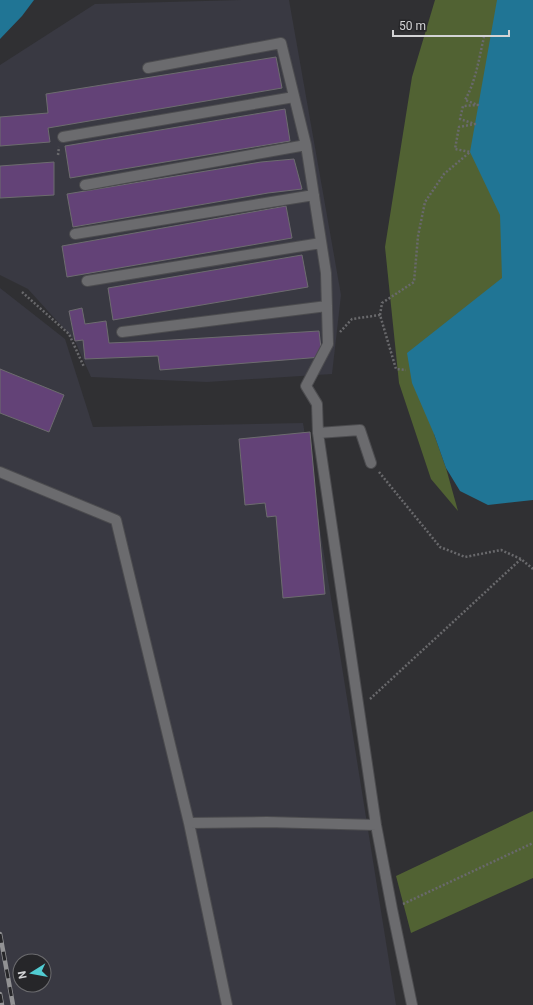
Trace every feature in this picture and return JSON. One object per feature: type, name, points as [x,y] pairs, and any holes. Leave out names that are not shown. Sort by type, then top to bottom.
[{"type":"lane","points":[[148,68],[281,43],[306,146],[326,273],[328,344],[306,386],[317,404],[318,433],[376,825],[412,1005]]},
{"type":"lane","points":[[63,137],[294,97]]},
{"type":"lane","points":[[85,185],[306,146]]},
{"type":"lane","points":[[75,234],[314,195]]},
{"type":"lane","points":[[87,281],[321,242]]},
{"type":"lane","points":[[122,332],[327,306]]},
{"type":"lane","points":[[318,433],[360,430],[371,463]]},
{"type":"lane","points":[[0,472],[116,520],[189,823],[227,1005]]},
{"type":"lane","points":[[189,823],[267,822],[376,825]]},
{"type":"path","points":[[406,370],[396,369],[380,315],[382,303],[414,282],[418,236],[425,202],[444,174],[470,152],[455,150],[459,127],[475,124],[460,119],[463,106],[478,105],[465,100],[470,92],[484,37]]},
{"type":"path","points":[[22,292],[69,334],[84,367]]},
{"type":"path","points":[[328,344],[352,319],[380,315]]},
{"type":"path","points":[[371,463],[440,547],[465,557],[501,550],[521,559],[533,569]]},
{"type":"path","points":[[359,708],[521,559]]},
{"type":"path","points":[[392,909],[533,843]]},
{"type":"shaded area","points":[[289,0],[341,295],[332,374],[207,382],[91,377],[75,341],[28,289],[0,275],[0,65],[95,4]]},
{"type":"shaded area","points":[[0,288],[65,339],[93,427],[303,423],[396,1005],[0,1005]]},
{"type":"green space","points":[[435,0],[500,0],[504,213],[511,277],[434,434],[446,468],[458,511],[431,479],[399,383],[385,247],[412,77]]},
{"type":"green space","points":[[533,811],[533,878],[411,933],[396,876]]},
{"type":"water","points":[[0,0],[34,0],[22,16],[0,39]]},
{"type":"water","points":[[497,0],[533,0],[533,500],[488,505],[460,491],[446,468],[434,434],[412,383],[407,353],[502,278],[500,215],[470,152]]},
{"type":"building","points":[[276,57],[282,88],[48,128],[50,142],[0,146],[0,117],[48,113],[46,94]]},
{"type":"building","points":[[285,109],[290,141],[70,178],[65,146]]},
{"type":"building","points":[[294,159],[302,189],[268,193],[73,227],[67,194],[261,162]]},
{"type":"building","points":[[54,162],[54,195],[0,198],[0,166]]},
{"type":"building","points":[[286,206],[292,238],[67,277],[62,246]]},
{"type":"building","points":[[302,255],[308,287],[113,320],[108,288]]},
{"type":"building","points":[[82,308],[85,324],[106,321],[109,343],[319,331],[322,357],[160,370],[158,356],[85,359],[83,340],[75,341],[69,311]]},
{"type":"building","points":[[0,369],[64,395],[49,432],[0,413]]},
{"type":"building","points":[[310,432],[325,594],[283,598],[276,516],[267,517],[265,503],[245,505],[239,439]]},
{"type":"railway","points":[[0,934],[13,1005]]},
{"type":"railway","points":[[0,994],[2,1005]]}]
